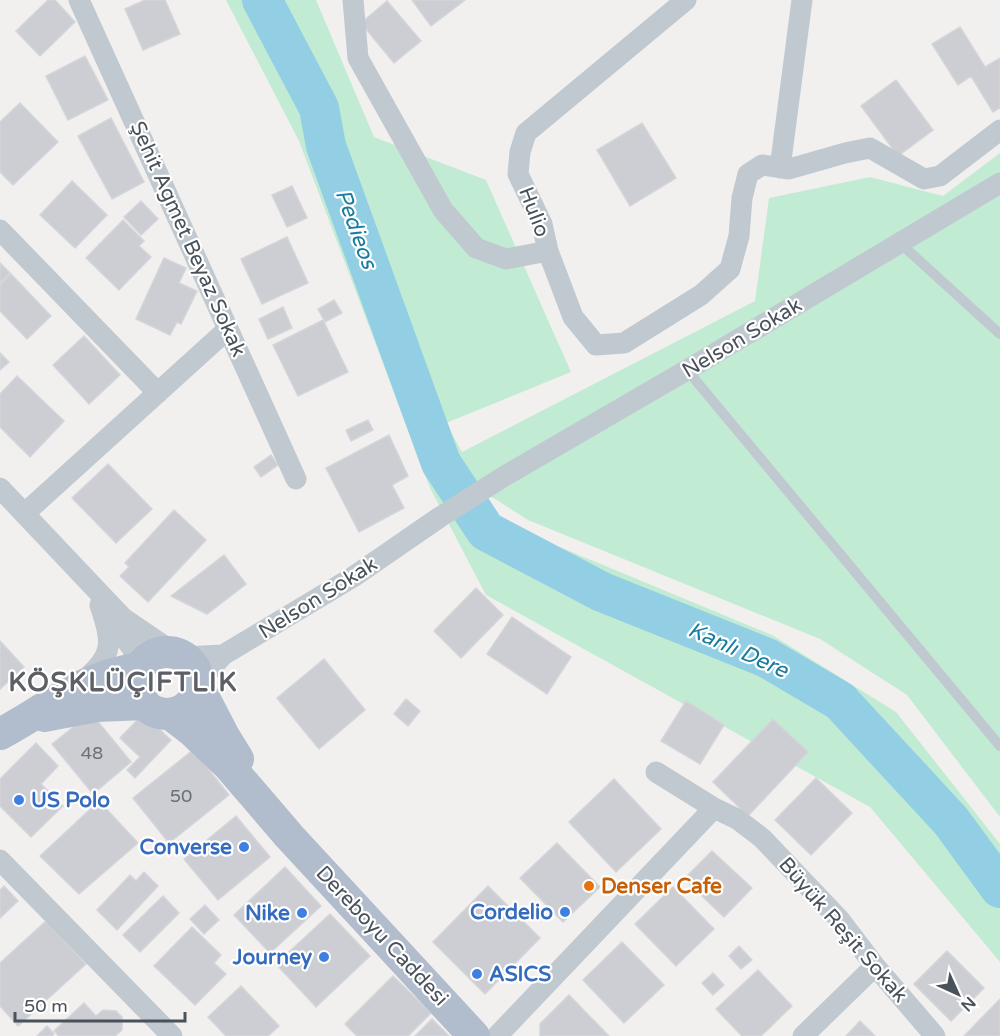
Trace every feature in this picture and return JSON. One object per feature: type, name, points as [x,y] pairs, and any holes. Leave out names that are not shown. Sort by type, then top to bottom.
[{"type":"main road","points":[[158,654],[179,655],[194,668],[198,685],[196,693],[183,710],[97,705],[13,727],[71,691],[108,675],[141,666],[158,654]]},
{"type":"main road","points":[[141,666],[136,679],[139,696],[157,709]]},
{"type":"main road","name":"Dereboyu Caddesi","points":[[198,685],[225,738],[289,836]]},
{"type":"main road","name":"Dereboyu Caddesi","points":[[157,709],[200,738],[229,765],[289,836],[474,1036]]},
{"type":"street","name":"Şehit Agmet Beyaz Sokak","points":[[79,0],[296,479]]},
{"type":"street","name":"Hulio","points":[[353,0],[358,58],[443,210],[476,248],[506,259],[548,251],[542,224],[518,174],[520,152],[526,133],[686,0]]},
{"type":"street","points":[[780,168],[802,0]]},
{"type":"street","points":[[548,251],[573,317],[584,331],[596,345],[624,343],[701,295],[730,269],[739,236],[742,198],[748,174],[762,165],[789,169],[870,148],[924,179],[940,176],[1000,130]]},
{"type":"street","name":"Nelson Sokak","points":[[198,685],[223,655],[353,577],[482,490],[901,244],[1000,183]]},
{"type":"street","points":[[0,230],[158,393]]},
{"type":"street","points":[[25,513],[228,329]]},
{"type":"street","points":[[0,488],[123,618],[179,655]]},
{"type":"street","points":[[71,691],[95,670],[106,658],[108,651],[108,630],[91,583]]},
{"type":"street","points":[[100,605],[141,666]]},
{"type":"street","name":"Nelson Sokak","points":[[179,655],[223,655]]},
{"type":"street","name":"Büyük Reşit Sokak","points":[[656,772],[714,808],[737,819],[762,838],[840,920],[934,1036]]},
{"type":"street","points":[[498,1036],[714,808]]},
{"type":"street","points":[[0,860],[172,1036]]},
{"type":"street","points":[[803,1036],[875,966]]},
{"type":"lane","points":[[901,244],[1000,334]]},
{"type":"lane","points":[[687,370],[1000,746]]},
{"type":"green space","points":[[226,0],[316,0],[374,137],[486,180],[571,372],[446,423],[462,452],[755,301],[769,198],[870,177],[943,196],[1000,153],[1000,817],[907,695],[820,639],[528,520],[484,492],[497,517],[526,533],[772,635],[896,712],[1000,844],[1000,962],[870,807],[486,595],[430,488],[299,141]]},
{"type":"building","points":[[48,0],[55,0],[75,22],[40,56],[16,31]]},
{"type":"building","points":[[145,0],[165,0],[180,34],[143,50],[125,9]]},
{"type":"building","points":[[412,0],[465,0],[431,26]]},
{"type":"building","points":[[387,1],[421,41],[394,63],[361,23]]},
{"type":"building","points":[[960,27],[985,67],[1000,58],[1000,108],[993,112],[971,76],[958,85],[932,44]]},
{"type":"building","points":[[85,56],[108,100],[68,120],[46,76]]},
{"type":"building","points":[[896,80],[933,130],[898,156],[861,106]]},
{"type":"building","points":[[20,103],[58,142],[13,185],[0,172],[0,122]]},
{"type":"building","points":[[111,118],[144,182],[112,199],[78,136]]},
{"type":"building","points":[[642,123],[676,178],[630,206],[597,150]]},
{"type":"building","points":[[72,181],[107,215],[75,248],[40,215]]},
{"type":"building","points":[[292,186],[307,218],[287,227],[272,195]]},
{"type":"building","points":[[141,201],[158,219],[141,235],[124,217]]},
{"type":"building","points":[[123,220],[144,241],[139,246],[151,257],[119,290],[86,258]]},
{"type":"building","points":[[287,237],[308,283],[262,304],[241,259]]},
{"type":"building","points":[[164,258],[186,268],[179,283],[197,291],[181,324],[177,322],[170,335],[136,319]]},
{"type":"building","points":[[0,263],[10,273],[0,283]]},
{"type":"building","points":[[11,274],[51,316],[27,339],[0,311],[0,285]]},
{"type":"building","points":[[334,300],[342,313],[325,322],[318,309]]},
{"type":"building","points":[[283,307],[292,328],[268,339],[259,319]]},
{"type":"building","points":[[323,320],[348,372],[298,396],[273,345]]},
{"type":"building","points":[[84,336],[120,375],[89,404],[53,365]]},
{"type":"building","points":[[0,353],[9,362],[0,370]]},
{"type":"building","points":[[17,376],[64,421],[30,457],[0,427],[0,394]]},
{"type":"building","points":[[368,420],[373,430],[351,441],[346,430]]},
{"type":"building","points":[[389,435],[408,476],[392,485],[404,508],[359,532],[326,468]]},
{"type":"building","points":[[271,455],[278,465],[261,477],[254,467]]},
{"type":"building","points":[[108,464],[152,509],[116,543],[72,498]]},
{"type":"building","points":[[174,510],[206,540],[148,602],[120,576],[129,567],[125,563]]},
{"type":"building","points":[[224,555],[246,584],[207,614],[171,596]]},
{"type":"building","points":[[476,588],[503,615],[461,658],[434,631]]},
{"type":"building","points":[[512,617],[571,657],[547,694],[487,654]]},
{"type":"building","points":[[0,641],[24,667],[0,689]]},
{"type":"building","points":[[324,659],[365,710],[319,749],[277,698]]},
{"type":"building","points":[[406,699],[420,711],[408,726],[394,714]]},
{"type":"building","points":[[686,701],[724,725],[700,764],[661,741]]},
{"type":"building","points":[[91,713],[131,762],[93,794],[52,744]]},
{"type":"building","points":[[143,714],[171,740],[135,778],[127,770],[140,757],[120,738]]},
{"type":"building","points":[[773,719],[808,752],[748,816],[713,782]]},
{"type":"building","points":[[36,743],[58,766],[41,784],[63,806],[31,837],[0,806],[0,779]]},
{"type":"building","points":[[193,750],[229,795],[169,843],[133,798]]},
{"type":"building","points":[[816,778],[852,813],[811,855],[775,820]]},
{"type":"building","points":[[614,779],[661,829],[616,872],[569,822]]},
{"type":"building","points":[[99,801],[138,843],[79,894],[40,856]]},
{"type":"building","points":[[236,816],[270,857],[218,900],[184,859]]},
{"type":"building","points":[[557,843],[600,887],[563,922],[520,878]]},
{"type":"building","points":[[712,851],[752,888],[724,917],[684,879]]},
{"type":"building","points":[[285,867],[321,906],[270,953],[234,915]]},
{"type":"building","points":[[144,872],[158,886],[117,930],[97,910],[130,875],[136,881]]},
{"type":"building","points":[[4,886],[18,901],[0,918],[0,890]]},
{"type":"building","points":[[488,886],[540,938],[485,994],[433,942]]},
{"type":"building","points":[[673,887],[714,929],[676,966],[635,924]]},
{"type":"building","points":[[163,896],[179,913],[140,952],[123,935]]},
{"type":"building","points":[[205,905],[219,920],[204,934],[190,919]]},
{"type":"building","points":[[330,914],[370,956],[316,1007],[276,964]]},
{"type":"building","points":[[46,921],[86,964],[18,1026],[0,1006],[0,963]]},
{"type":"building","points":[[192,927],[221,955],[214,963],[226,974],[195,1005],[154,966]]},
{"type":"building","points":[[622,942],[664,985],[624,1023],[583,980]]},
{"type":"building","points":[[739,946],[752,960],[741,969],[729,956]]},
{"type":"building","points":[[947,951],[984,988],[951,1021],[914,984]]},
{"type":"building","points":[[758,970],[792,1006],[761,1036],[742,1036],[716,1009]]},
{"type":"building","points":[[713,973],[724,985],[713,995],[702,983]]},
{"type":"building","points":[[393,976],[431,1013],[408,1036],[357,1036],[345,1024]]},
{"type":"building","points":[[241,986],[279,1026],[268,1036],[226,1036],[208,1017]]},
{"type":"building","points":[[569,995],[609,1036],[540,1036],[540,1024]]},
{"type":"building","points":[[1000,999],[1000,1036],[964,1036]]},
{"type":"building","points":[[84,1003],[96,1016],[103,1010],[116,1011],[122,1017],[122,1030],[115,1036],[59,1036],[54,1031]]},
{"type":"building","points":[[432,1019],[449,1036],[415,1036]]},
{"type":"building","points":[[860,1021],[875,1036],[846,1036]]},
{"type":"building","points":[[47,1026],[54,1034],[52,1036],[37,1036]]},
{"type":"waterway","name":"Kanlı Dere","points":[[262,0],[319,108],[326,146],[441,463],[486,531],[602,592],[767,658],[840,701],[951,821],[1000,888]]},
{"type":"place","name":"US Polo","points":[[19,800]]},
{"type":"place","name":"Converse","points":[[244,847]]},
{"type":"place","name":"Denser Cafe","points":[[589,886]]},
{"type":"place","name":"Cordelio","points":[[565,912]]},
{"type":"place","name":"Nike","points":[[302,913]]},
{"type":"place","name":"Journey","points":[[324,957]]},
{"type":"place","name":"ASICS","points":[[477,974]]},
{"type":"district","name":"KÖŞKLÜÇIFTLIK","points":[[123,682]]},
{"type":"water label","name":"Pedieos","points":[[356,229]]}]
